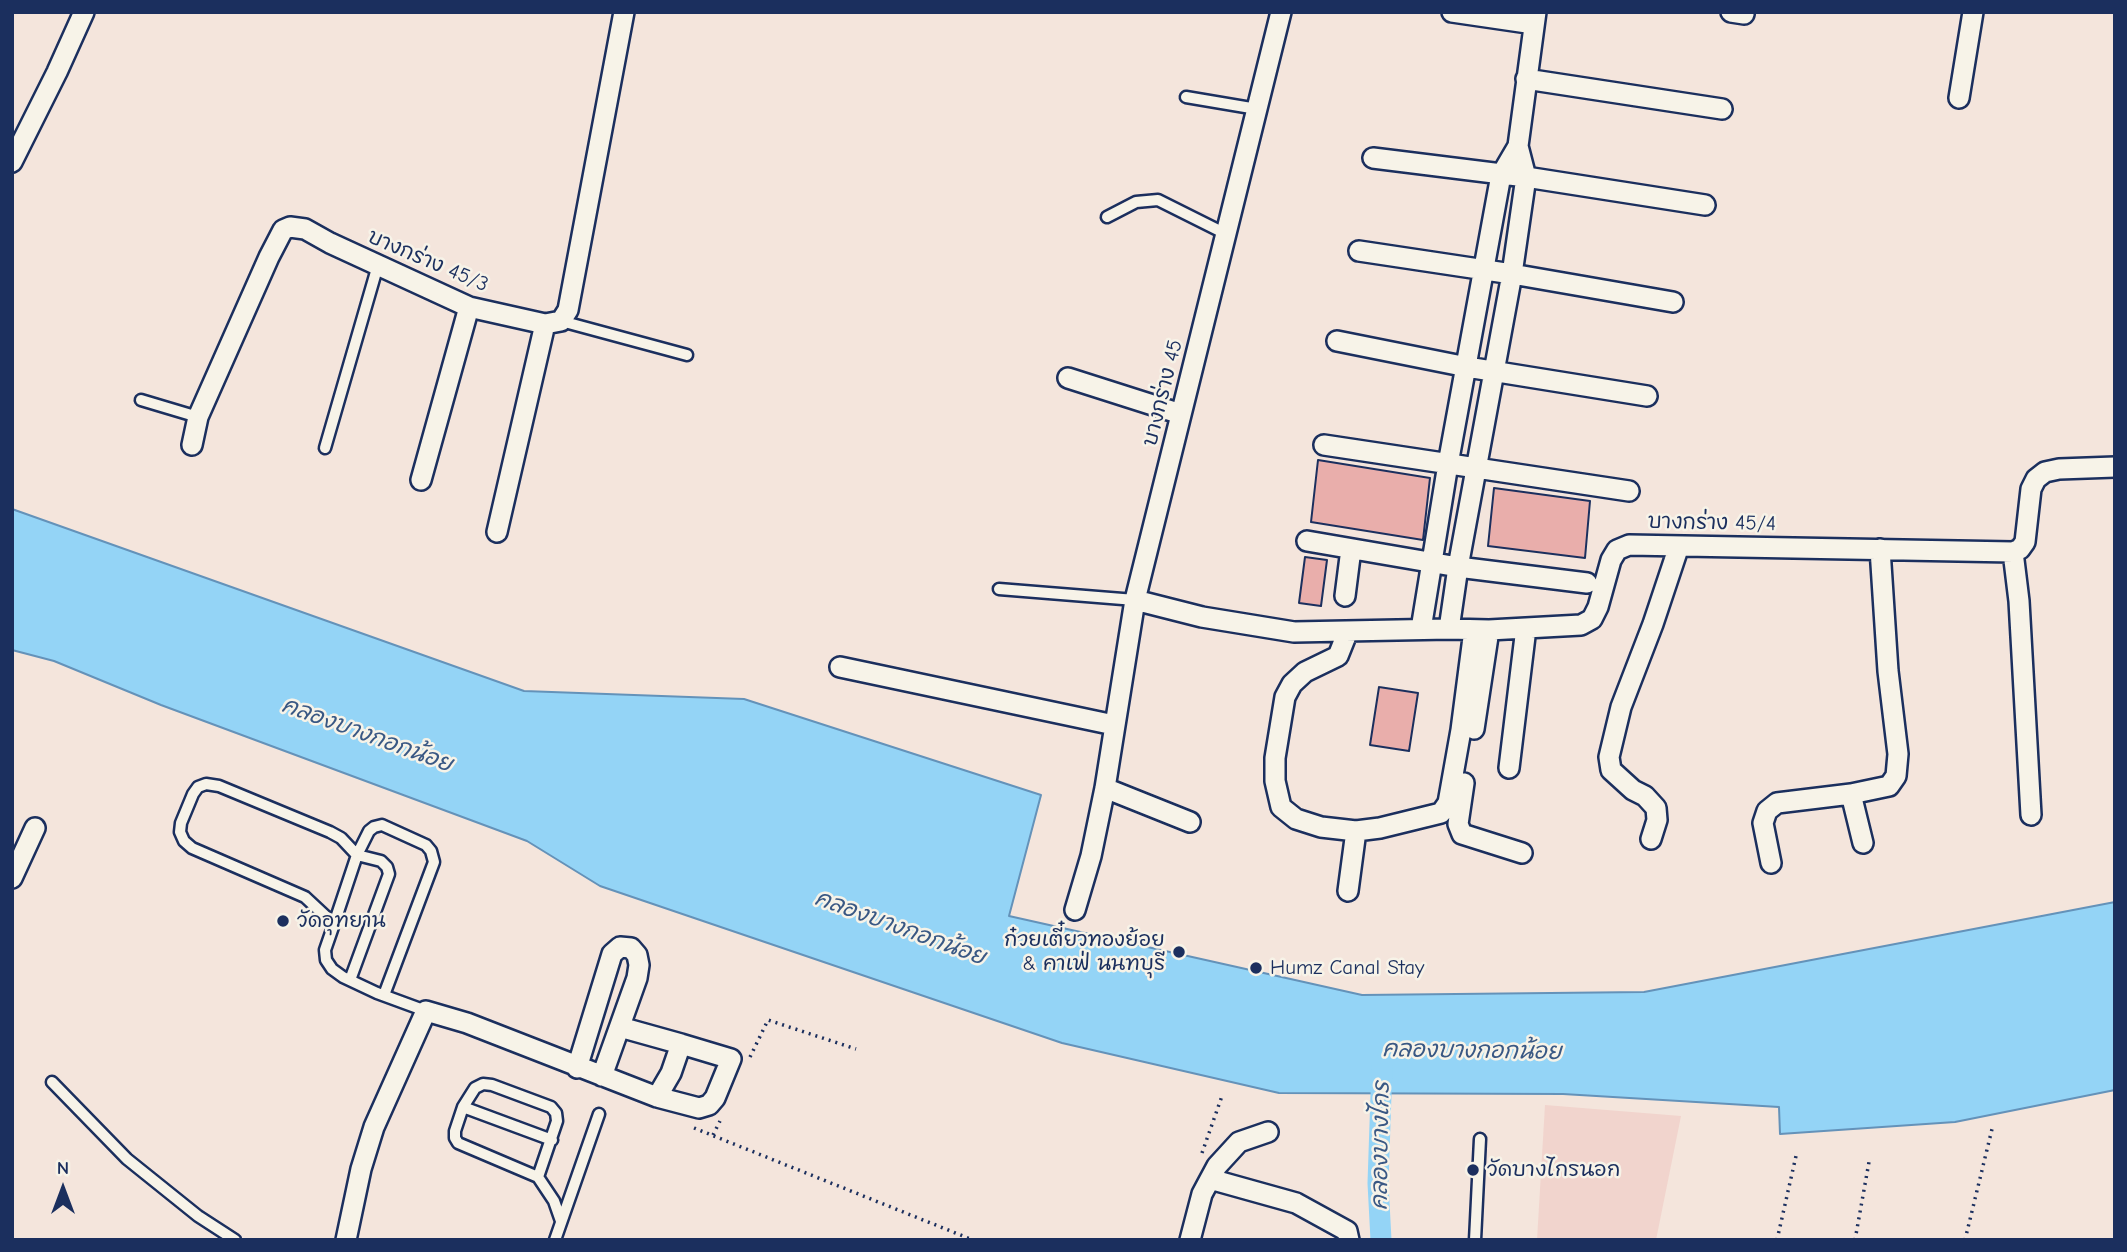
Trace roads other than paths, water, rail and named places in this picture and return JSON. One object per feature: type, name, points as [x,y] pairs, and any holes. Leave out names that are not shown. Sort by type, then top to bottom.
[{"type":"street","points":[[12,162],[84,12]]},
{"type":"street","points":[[497,532],[553,323],[568,310],[624,12]]},
{"type":"street","name":"บางกร่าง 45","points":[[1075,910],[1091,856],[1105,788],[1135,600],[1281,12]]},
{"type":"street","points":[[1449,629],[1512,274],[1526,177],[1518,146],[1535,18],[1452,12]]},
{"type":"street","points":[[1959,98],[1973,12]]},
{"type":"street","points":[[1526,79],[1722,108]]},
{"type":"street","points":[[1421,629],[1501,174],[1518,146]]},
{"type":"street","points":[[1373,158],[1526,177],[1704,205]]},
{"type":"street","name":"บางกร่าง 45/3","points":[[192,445],[198,417],[283,230],[290,227],[305,229],[469,307],[553,323]]},
{"type":"street","points":[[1359,251],[1673,302]]},
{"type":"street","points":[[421,480],[469,307]]},
{"type":"street","points":[[1337,341],[1467,368],[1647,396]]},
{"type":"street","points":[[1068,378],[1181,414]]},
{"type":"street","points":[[1324,445],[1629,491]]},
{"type":"street","points":[[2031,815],[2019,601],[2013,552],[2020,549],[2025,542],[2031,489],[2036,479],[2045,472],[2059,469],[2115,467]]},
{"type":"street","points":[[1307,541],[1458,567],[1587,583]]},
{"type":"street","name":"บางกร่าง 45/4","points":[[1135,600],[1202,617],[1294,632],[1481,630],[1581,625],[1592,619],[1611,560],[1617,550],[1629,545],[2013,552]]},
{"type":"street","points":[[1651,839],[1657,820],[1656,808],[1611,770],[1609,757],[1621,707],[1653,624],[1671,545]]},
{"type":"street","points":[[1345,596],[1352,549]]},
{"type":"street","points":[[1771,863],[1763,823],[1767,811],[1777,803],[1889,786],[1896,776],[1898,754],[1888,671],[1880,549]]},
{"type":"street","points":[[1509,768],[1526,628]]},
{"type":"street","points":[[1348,631],[1338,656],[1305,672],[1292,684],[1285,696],[1275,758],[1275,781],[1281,807],[1296,819],[1321,827],[1356,831],[1441,813],[1448,803],[1481,630]]},
{"type":"street","points":[[1481,630],[1458,824],[1462,834],[1522,853]]},
{"type":"street","points":[[840,667],[1114,725]]},
{"type":"street","points":[[1105,788],[1190,822]]},
{"type":"street","points":[[1851,793],[1863,844]]},
{"type":"street","points":[[12,878],[36,828]]},
{"type":"street","points":[[1348,891],[1356,831]]},
{"type":"street","points":[[577,1068],[612,954],[620,947],[631,948],[638,956],[639,965],[602,1076]]},
{"type":"street","points":[[346,1240],[361,1169],[374,1128],[426,1011],[467,1023],[657,1097],[699,1108],[709,1105],[715,1098],[731,1059],[620,1027]]},
{"type":"street","points":[[657,1097],[671,1073],[681,1044]]},
{"type":"street","points":[[1190,1240],[1202,1194],[1217,1166],[1239,1142],[1268,1132]]},
{"type":"street","points":[[1210,1179],[1296,1203],[1347,1231],[1349,1240]]},
{"type":"lane","points":[[1186,97],[1257,108]]},
{"type":"lane","points":[[1107,217],[1136,202],[1158,200],[1226,234]]},
{"type":"lane","points":[[325,448],[378,265]]},
{"type":"lane","points":[[553,323],[687,355]]},
{"type":"lane","points":[[142,400],[198,417]]},
{"type":"lane","points":[[999,589],[1135,600]]},
{"type":"lane","points":[[334,924],[305,897],[191,848],[184,842],[180,832],[181,823],[198,787],[219,786],[330,832],[341,838],[357,855],[381,862],[387,867],[389,874],[350,980]]},
{"type":"lane","points":[[384,995],[434,862],[426,845],[382,825],[369,831],[357,855],[325,950],[326,960],[332,969],[343,977],[384,995],[426,1011]]},
{"type":"lane","points":[[52,1082],[127,1159],[198,1216],[235,1240]]},
{"type":"lane","points":[[538,1177],[552,1140],[557,1121],[556,1113],[551,1107],[492,1085],[483,1084],[475,1088],[463,1107],[455,1131],[458,1143],[538,1177],[554,1201],[561,1220]]},
{"type":"lane","points":[[463,1107],[552,1140]]},
{"type":"lane","points":[[555,1240],[599,1114]]},
{"type":"lane","points":[[1475,1240],[1480,1139]]},
{"type":"water","name":"คลองบางกอกน้อย","points":[[12,509],[524,691],[744,699],[1041,795],[1009,916],[1362,995],[1644,992],[2115,902],[2115,1090],[1955,1122],[1780,1134],[1779,1107],[1563,1094],[1279,1093],[1062,1043],[600,886],[527,841],[161,705],[54,661],[12,650]]},
{"type":"waterway","name":"คลองบางไกร","points":[[1381,1240],[1378,1183],[1382,1065]]},
{"type":"place","name":"วัดอุทยาน","points":[[283,921]]},
{"type":"place","name":"ก๋วยเตี๋ยวทองย้อย & คาเฟ่ นนทบุรี","points":[[1179,952]]},
{"type":"place","name":"Humz Canal Stay","points":[[1256,968]]},
{"type":"place","name":"วัดบางไกรนอก","points":[[1473,1170]]}]
